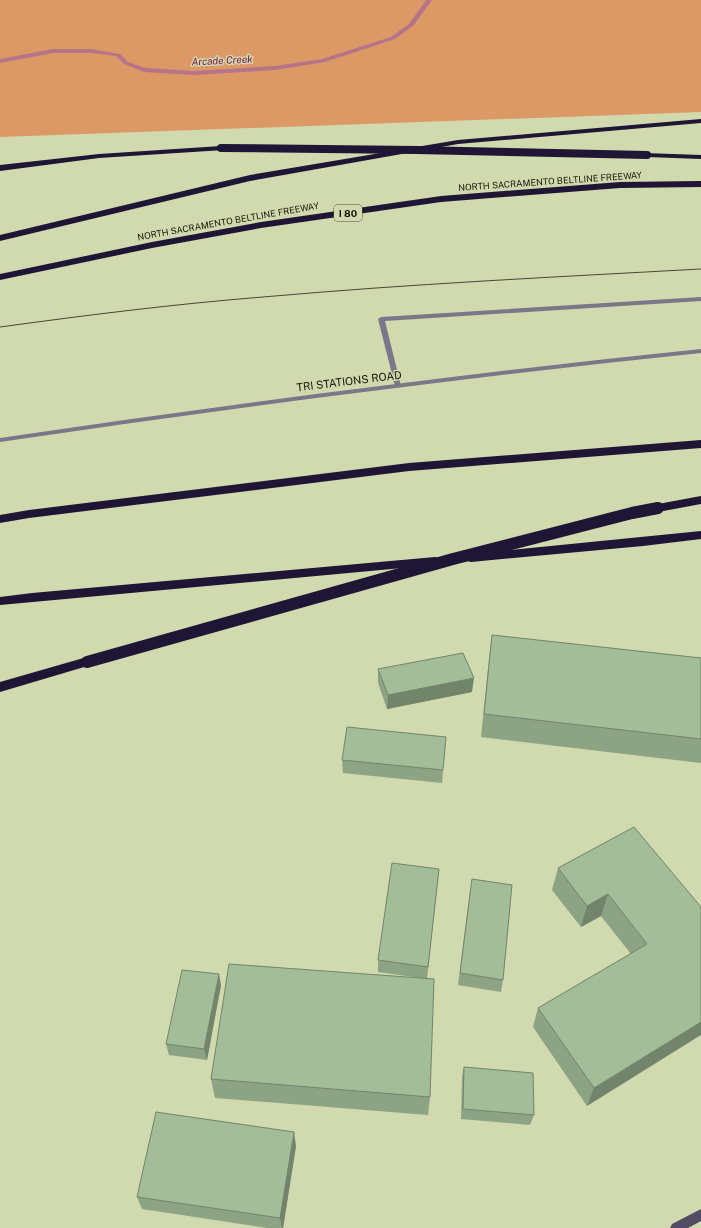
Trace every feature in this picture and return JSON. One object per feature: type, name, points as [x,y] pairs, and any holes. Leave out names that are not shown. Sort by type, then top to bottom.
[{"type":"highway","points":[[0,238],[250,178],[458,142],[701,121]]},
{"type":"highway","points":[[0,168],[100,156],[221,148],[416,150],[701,157]]},
{"type":"highway","name":"NORTH SACRAMENTO BELTLINE FREEWAY","points":[[0,278],[144,246],[261,225],[441,199],[620,185],[701,184]]},
{"type":"highway","points":[[0,519],[29,514],[408,467],[701,444]]},
{"type":"highway","points":[[0,687],[454,559],[632,513],[701,500]]},
{"type":"highway","points":[[0,601],[701,536]]},
{"type":"main road","points":[[676,1228],[701,1215]]},
{"type":"street","points":[[398,386],[381,319],[701,299]]},
{"type":"street","name":"TRI STATIONS ROAD","points":[[0,440],[226,406],[620,359],[701,351]]},
{"type":"shaded area","points":[[0,0],[701,0],[701,112],[0,137]]},
{"type":"building","points":[[492,635],[701,658],[701,739],[484,714]]},
{"type":"building","points":[[463,653],[474,678],[388,695],[378,669]]},
{"type":"building","points":[[347,727],[446,737],[443,770],[342,760]]},
{"type":"building","points":[[634,827],[701,907],[701,1022],[594,1088],[538,1008],[647,944],[608,894],[587,906],[558,868]]},
{"type":"building","points":[[392,863],[439,869],[428,967],[378,960]]},
{"type":"building","points":[[472,879],[512,885],[503,980],[460,973]]},
{"type":"building","points":[[229,964],[434,979],[430,1097],[211,1079]]},
{"type":"building","points":[[182,970],[219,974],[204,1049],[166,1044]]},
{"type":"building","points":[[464,1067],[533,1073],[534,1115],[463,1109]]},
{"type":"building","points":[[156,1112],[294,1132],[280,1218],[137,1197]]},
{"type":"waterway","name":"Arcade Creek","points":[[0,61],[53,51],[91,51],[118,55],[126,63],[144,70],[193,73],[275,68],[323,61],[393,38],[411,25],[429,0]]},
{"type":"tram line","points":[[0,327],[164,306],[318,292],[701,269]]}]
